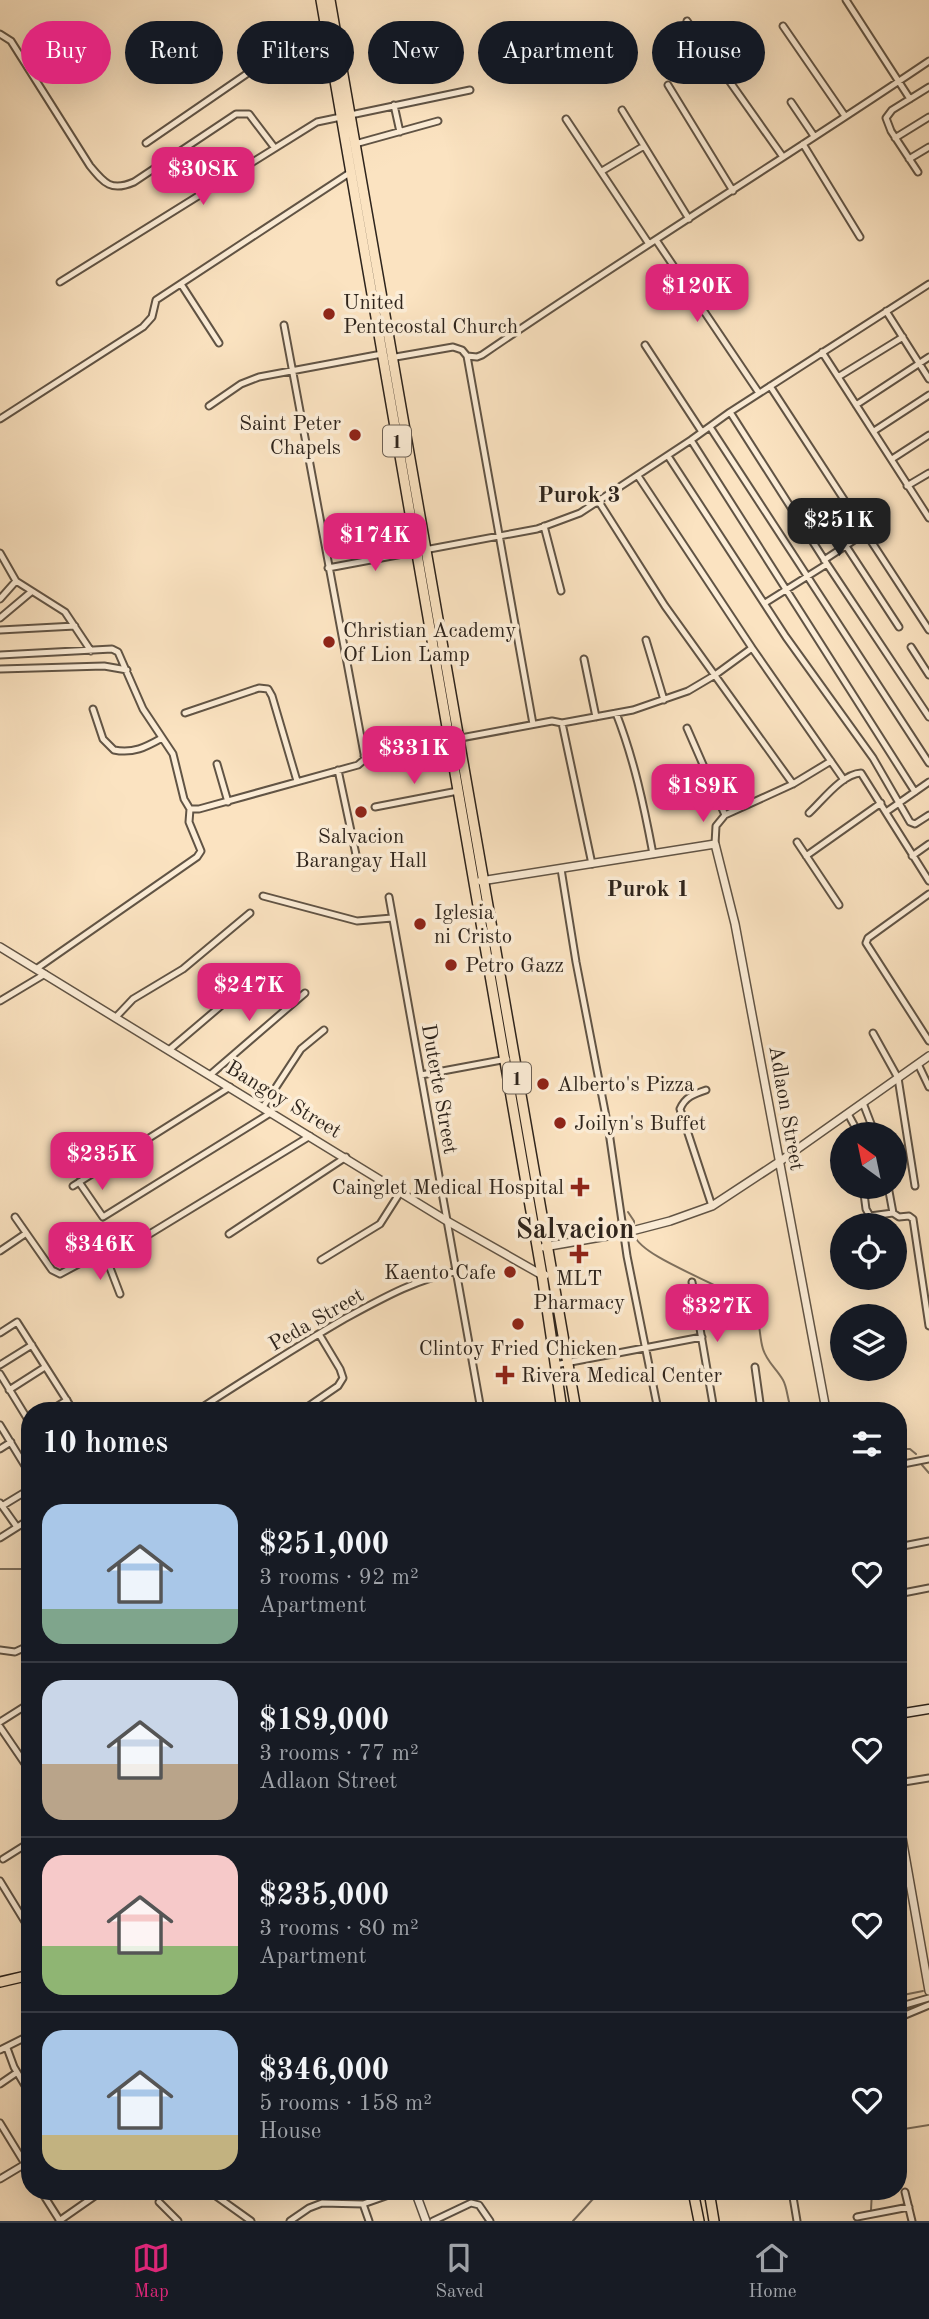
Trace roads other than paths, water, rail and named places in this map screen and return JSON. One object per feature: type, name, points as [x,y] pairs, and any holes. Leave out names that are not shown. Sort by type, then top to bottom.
[{"type":"main road","name":"1","points":[[326,2],[326,21]]},
{"type":"main road","name":"1","points":[[326,2],[541,1248],[574,1402]]},
{"type":"main road","name":"1","points":[[339,84],[355,144],[355,171]]},
{"type":"main road","name":"1","points":[[454,739],[458,791],[466,813]]},
{"type":"main road","name":"1","points":[[546,1275],[561,1402]]},
{"type":"main road","points":[[907,1713],[929,1709]]},
{"type":"main road","points":[[0,1982],[21,1977]]},
{"type":"main road","points":[[695,2200],[699,2221]]},
{"type":"main road","points":[[710,2200],[714,2221]]},
{"type":"street","points":[[846,0],[910,99]]},
{"type":"street","points":[[783,26],[845,116]]},
{"type":"street","points":[[0,34],[12,41],[90,166],[107,184],[116,187],[134,182],[229,118],[242,113],[249,114],[255,120],[274,147]]},
{"type":"street","points":[[467,356],[472,358],[482,355],[581,287],[928,63]]},
{"type":"street","points":[[146,143],[237,81]]},
{"type":"street","points":[[731,84],[783,157]]},
{"type":"street","points":[[668,85],[733,191]]},
{"type":"street","points":[[918,172],[895,138],[887,118],[892,110],[929,87]]},
{"type":"street","points":[[60,282],[317,122],[470,90]]},
{"type":"street","points":[[791,102],[814,136]]},
{"type":"street","points":[[394,106],[400,132]]},
{"type":"street","points":[[622,110],[690,219]]},
{"type":"street","points":[[895,138],[929,117]]},
{"type":"street","points":[[566,119],[649,244]]},
{"type":"street","points":[[355,144],[438,121]]},
{"type":"street","points":[[803,144],[860,237]]},
{"type":"street","points":[[602,171],[645,146]]},
{"type":"street","points":[[909,159],[929,147]]},
{"type":"street","points":[[0,419],[143,327],[152,317],[156,300],[355,171]]},
{"type":"street","points":[[656,240],[759,393]]},
{"type":"street","points":[[181,284],[219,343]]},
{"type":"street","points":[[328,568],[500,536],[544,526],[580,513],[730,412],[929,284]]},
{"type":"street","points":[[886,311],[929,379]]},
{"type":"street","points":[[190,808],[199,809],[228,802],[361,764],[364,756],[284,326]]},
{"type":"street","points":[[838,377],[903,337]]},
{"type":"street","points":[[645,345],[702,432]]},
{"type":"street","points":[[209,406],[250,380],[294,370],[453,347],[462,350],[467,356],[533,724]]},
{"type":"street","points":[[822,352],[928,514]]},
{"type":"street","points":[[856,405],[929,357]]},
{"type":"street","points":[[770,386],[929,630]]},
{"type":"street","points":[[874,431],[929,395]]},
{"type":"street","points":[[730,412],[929,717]]},
{"type":"street","points":[[710,427],[929,763]]},
{"type":"street","points":[[892,459],[929,435]]},
{"type":"street","points":[[691,440],[915,792]]},
{"type":"street","points":[[667,456],[873,758],[912,824],[929,815]]},
{"type":"street","points":[[908,486],[929,472]]},
{"type":"street","points":[[638,476],[752,648],[844,780]]},
{"type":"street","points":[[599,502],[659,597],[793,784]]},
{"type":"street","points":[[544,526],[561,590]]},
{"type":"street","points":[[765,603],[807,577],[865,533]]},
{"type":"street","points":[[846,546],[899,627]]},
{"type":"street","points":[[0,553],[16,581],[65,612],[91,651]]},
{"type":"street","points":[[0,599],[16,581]]},
{"type":"street","points":[[0,618],[31,592]]},
{"type":"street","points":[[0,630],[75,626]]},
{"type":"street","points":[[646,640],[664,700]]},
{"type":"street","points":[[911,647],[929,675]]},
{"type":"street","points":[[364,756],[552,720],[562,723],[596,717],[664,700],[715,676],[752,648]]},
{"type":"street","points":[[0,655],[115,650],[121,656],[138,700],[173,754],[184,799],[190,808],[189,822],[200,847],[200,854],[36,969]]},
{"type":"street","points":[[584,659],[596,717]]},
{"type":"street","points":[[0,669],[104,666],[127,670]]},
{"type":"street","points":[[185,713],[259,688],[268,689],[297,781]]},
{"type":"street","points":[[93,709],[103,739],[114,750],[131,752],[162,737]]},
{"type":"street","points":[[617,713],[631,749],[653,854]]},
{"type":"street","points":[[562,723],[593,864]]},
{"type":"street","points":[[687,728],[725,815]]},
{"type":"street","points":[[478,882],[715,844],[716,826],[725,815],[793,784],[831,761]]},
{"type":"street","points":[[217,764],[228,802]]},
{"type":"street","points":[[338,770],[358,864]]},
{"type":"street","points":[[809,813],[844,780],[861,773],[929,881]]},
{"type":"street","points":[[886,812],[929,782]]},
{"type":"street","points":[[375,807],[458,791]]},
{"type":"street","points":[[806,856],[881,803]]},
{"type":"street","points":[[797,842],[839,905]]},
{"type":"street","name":"Adlaon Street","points":[[715,844],[735,924],[824,1402]]},
{"type":"street","points":[[912,856],[929,844]]},
{"type":"street","points":[[561,869],[609,1132],[624,1233],[656,1402]]},
{"type":"street","points":[[929,894],[866,943],[929,1041]]},
{"type":"street","points":[[263,896],[357,921],[393,918]]},
{"type":"street","name":"Duterte Street","points":[[389,897],[480,1402]]},
{"type":"street","points":[[116,1017],[133,999],[183,969],[250,913]]},
{"type":"street","name":"Bangoy Street","points":[[0,947],[447,1220],[546,1275]]},
{"type":"street","points":[[169,1050],[263,970]]},
{"type":"street","points":[[2,998],[44,974]]},
{"type":"street","points":[[210,1074],[305,993]]},
{"type":"street","points":[[263,1107],[301,1049],[324,1030]]},
{"type":"street","points":[[873,1033],[898,1078],[915,1186]]},
{"type":"street","points":[[541,1248],[624,1233],[712,1206],[929,1056]]},
{"type":"street","points":[[421,1075],[509,1058]]},
{"type":"street","points":[[918,1064],[929,1087]]},
{"type":"street","points":[[230,1087],[76,1184],[103,1217],[272,1112]]},
{"type":"street","points":[[706,1090],[690,1095],[680,1109],[712,1206]]},
{"type":"street","points":[[863,1103],[870,1122]]},
{"type":"street","points":[[848,1114],[852,1122]]},
{"type":"street","points":[[15,1217],[57,1274],[63,1273],[82,1261],[107,1259],[310,1136]]},
{"type":"street","points":[[229,1234],[346,1157]]},
{"type":"street","points":[[321,1259],[380,1224],[401,1191]]},
{"type":"street","points":[[890,1199],[893,1213]]},
{"type":"street","points":[[907,1216],[913,1219],[929,1326]]},
{"type":"street","points":[[0,1251],[26,1234]]},
{"type":"street","points":[[107,1259],[120,1294]]},
{"type":"street","name":"Peda Street","points":[[211,1402],[319,1334],[406,1287],[437,1275],[457,1271]]},
{"type":"street","points":[[692,1282],[714,1402]]},
{"type":"street","points":[[0,1332],[17,1322],[67,1400],[64,1402]]},
{"type":"street","points":[[315,1402],[338,1386],[343,1378],[319,1334]]},
{"type":"street","points":[[555,1365],[702,1337]]},
{"type":"street","points":[[0,1365],[32,1345]]},
{"type":"street","points":[[9,1390],[46,1367]]},
{"type":"street","points":[[755,1367],[760,1402]]},
{"type":"street","points":[[0,1374],[21,1409]]},
{"type":"street","points":[[0,1425],[21,1460]]},
{"type":"street","points":[[0,1449],[10,1442]]},
{"type":"street","points":[[907,1463],[929,1459]]},
{"type":"street","points":[[17,1527],[1,1505],[21,1494]]},
{"type":"street","points":[[1,1534],[21,1525]]},
{"type":"street","points":[[907,1545],[929,1541]]},
{"type":"street","points":[[907,1592],[929,1588]]},
{"type":"street","points":[[0,1650],[15,1652],[21,1649]]},
{"type":"street","points":[[21,1709],[0,1724],[21,1756]]},
{"type":"street","points":[[907,1782],[929,1778]]},
{"type":"street","points":[[3,1860],[21,1848]]},
{"type":"street","points":[[907,1866],[929,1991]]},
{"type":"street","points":[[0,1881],[21,1915]]},
{"type":"street","points":[[907,2004],[929,1998]]},
{"type":"street","points":[[907,2014],[929,2005]]},
{"type":"street","points":[[21,2040],[3,2049],[21,2080]]},
{"type":"street","points":[[0,2084],[16,2073]]},
{"type":"street","points":[[1,2128],[21,2159]]},
{"type":"street","points":[[0,2179],[21,2166]]},
{"type":"street","points":[[46,2200],[59,2221],[84,2200]]},
{"type":"street","points":[[222,2200],[251,2221]]},
{"type":"street","points":[[290,2221],[322,2203],[363,2204],[374,2200]]},
{"type":"street","points":[[418,2200],[426,2221]]},
{"type":"street","points":[[794,2200],[797,2221]]},
{"type":"street","points":[[907,2200],[912,2221]]},
{"type":"street","points":[[159,2202],[178,2221]]},
{"type":"street","points":[[433,2221],[471,2203],[479,2205],[490,2221]]},
{"type":"street","points":[[363,2204],[369,2221]]},
{"type":"street","points":[[857,2217],[909,2207]]},
{"type":"waterway","points":[[628,1212],[634,1221],[634,1227]]},
{"type":"waterway","points":[[634,1235],[652,1253],[748,1304],[756,1314],[765,1354],[783,1380],[789,1402]]},
{"type":"waterway","points":[[907,1449],[916,1454]]},
{"type":"waterway","points":[[922,1465],[929,1473]]},
{"type":"waterway","points":[[0,1569],[21,1569]]},
{"type":"waterway","points":[[907,1994],[923,1991]]},
{"type":"waterway","points":[[907,2129],[929,2125]]},
{"type":"waterway","points":[[573,2221],[592,2200]]},
{"type":"waterway","points":[[871,2210],[872,2200]]},
{"type":"place","name":"United Pentecostal Church","points":[[329,314]]},
{"type":"place","name":"Saint Peter Chapels","points":[[355,435]]},
{"type":"place","name":"Christian Academy Of Lion Lamp","points":[[329,642]]},
{"type":"place","name":"Salvacion Barangay Hall","points":[[361,812]]},
{"type":"place","name":"Iglesia ni Cristo","points":[[420,924]]},
{"type":"place","name":"Petro Gazz","points":[[451,965]]},
{"type":"place","name":"Alberto's Pizza","points":[[543,1084]]},
{"type":"place","name":"Joilyn's Buffet","points":[[560,1123]]},
{"type":"place","name":"Cainglet Medical Hospital","points":[[580,1187]]},
{"type":"place","name":"MLT Pharmacy","points":[[579,1254]]},
{"type":"place","name":"Kaento Cafe","points":[[510,1272]]},
{"type":"place","name":"Clintoy Fried Chicken","points":[[518,1324]]},
{"type":"place","name":"Rivera Medical Center","points":[[505,1375]]},
{"type":"district","name":"Purok 3","points":[[579,494]]},
{"type":"district","name":"Purok 1","points":[[648,888]]},
{"type":"district","name":"Salvacion","points":[[575,1228]]}]
